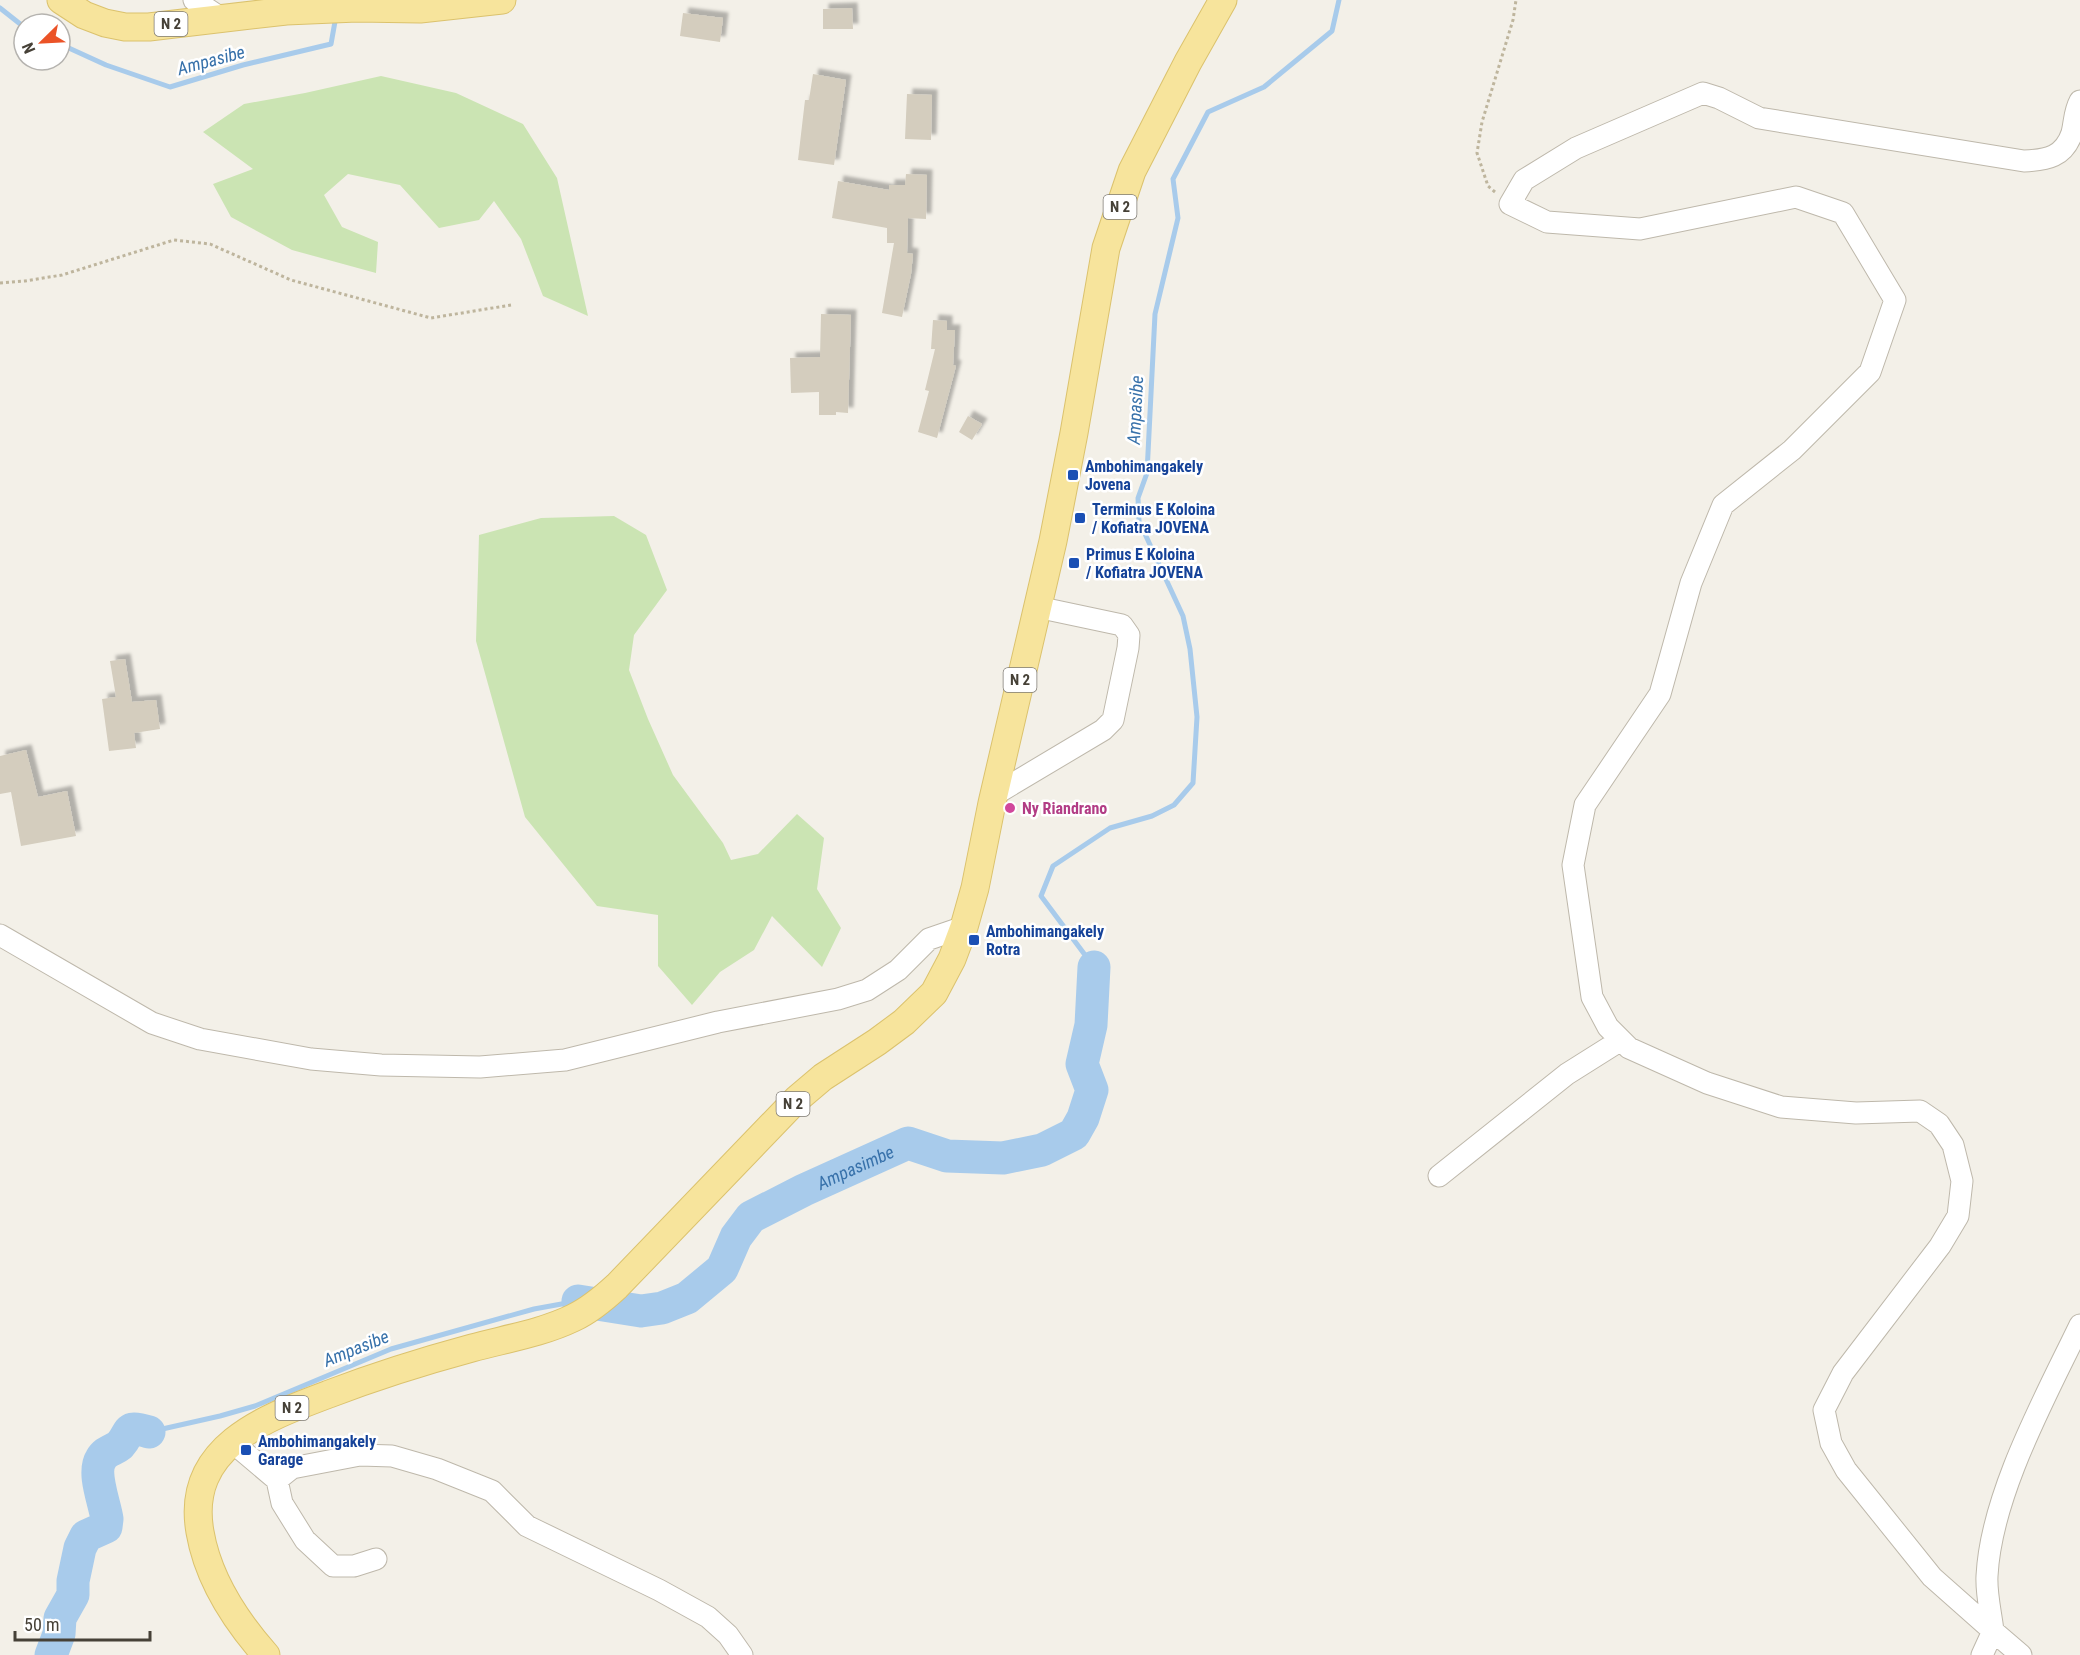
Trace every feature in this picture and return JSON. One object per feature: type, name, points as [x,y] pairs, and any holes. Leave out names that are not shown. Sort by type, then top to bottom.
[{"type":"main road","name":"N 2","points":[[61,0],[84,15],[125,27],[149,27],[221,18],[276,5],[420,9],[502,0]]},
{"type":"main road","name":"N 2","points":[[266,1655],[230,1607],[215,1580],[203,1550],[198,1521],[199,1498],[203,1484],[218,1457],[232,1442],[244,1431],[275,1414],[370,1378],[426,1360],[543,1329],[588,1310],[617,1286],[797,1099],[823,1077],[904,1022],[934,993],[952,959],[975,888],[994,795],[1053,540],[1106,248],[1132,171],[1222,0]]},
{"type":"street","points":[[194,0],[221,18]]},
{"type":"street","points":[[2020,1655],[1932,1577],[1846,1470],[1831,1443],[1824,1410],[1843,1372],[1940,1246],[1958,1216],[1962,1181],[1953,1145],[1939,1124],[1920,1111],[1856,1113],[1781,1107],[1707,1083],[1629,1048],[1608,1027],[1592,997],[1574,865],[1585,805],[1660,694],[1691,583],[1723,505],[1792,450],[1870,372],[1895,300],[1843,213],[1796,197],[1640,229],[1547,222],[1510,204],[1524,180],[1576,148],[1703,93],[1719,98],[1759,118],[2024,161],[2045,160],[2064,149],[2072,132],[2075,111],[2080,101]]},
{"type":"street","points":[[994,795],[1103,730],[1113,720],[1128,648],[1129,636],[1126,629],[1122,625],[1037,607]]},
{"type":"street","points":[[0,935],[152,1023],[200,1039],[311,1059],[402,1066],[480,1067],[565,1060],[718,1022],[838,999],[867,990],[898,970],[929,939],[964,927]]},
{"type":"street","points":[[1439,1176],[1567,1074],[1621,1040]]},
{"type":"street","points":[[1982,1655],[1993,1631],[1987,1577],[1993,1529],[2018,1458],[2080,1325]]},
{"type":"street","points":[[232,1442],[277,1480],[282,1503],[305,1540],[333,1566],[354,1566],[376,1559]]},
{"type":"street","points":[[277,1480],[291,1468],[360,1455],[392,1456],[437,1469],[492,1491],[527,1526],[659,1590],[708,1617],[728,1635],[742,1655]]},
{"type":"path","points":[[1510,204],[1488,186],[1477,153],[1482,122],[1514,20],[1516,0]]},
{"type":"path","points":[[0,282],[25,281],[62,275],[174,240],[210,244],[291,280],[431,318],[511,305]]},
{"type":"green space","points":[[381,76],[456,93],[523,124],[557,178],[588,316],[543,296],[521,239],[494,201],[479,220],[439,228],[400,185],[348,174],[324,195],[342,227],[378,242],[376,273],[292,250],[231,217],[213,184],[253,169],[203,132],[244,104]]},
{"type":"green space","points":[[614,516],[646,535],[667,590],[634,635],[629,670],[673,775],[723,843],[731,860],[758,854],[797,814],[824,838],[817,889],[841,928],[822,967],[772,916],[754,950],[720,972],[692,1005],[658,966],[658,915],[597,906],[525,817],[476,641],[479,535],[541,518]]},
{"type":"building","points":[[852,8],[853,29],[823,29],[823,9]]},
{"type":"building","points":[[683,13],[723,18],[720,42],[680,36]]},
{"type":"building","points":[[813,74],[846,80],[834,165],[798,160],[805,100],[809,100]]},
{"type":"building","points":[[907,94],[932,95],[931,140],[905,139]]},
{"type":"building","points":[[906,174],[927,175],[926,219],[908,218],[907,253],[913,254],[902,317],[882,313],[894,243],[887,243],[887,228],[832,218],[838,181],[889,190],[889,185],[905,185]]},
{"type":"building","points":[[821,314],[851,315],[848,413],[836,412],[836,415],[819,415],[819,392],[791,393],[790,358],[820,357]]},
{"type":"building","points":[[933,320],[947,321],[947,330],[955,330],[953,365],[956,366],[937,438],[918,432],[929,391],[925,390],[935,349],[931,349]]},
{"type":"building","points":[[968,416],[982,424],[972,440],[959,432]]},
{"type":"building","points":[[125,659],[132,702],[156,700],[160,729],[134,733],[136,748],[109,751],[102,699],[116,697],[110,661]]},
{"type":"building","points":[[26,750],[38,797],[67,791],[76,836],[21,846],[11,792],[0,794],[0,756]]},
{"type":"waterway","name":"Ampasibe","points":[[1094,967],[1041,896],[1053,866],[1110,828],[1152,816],[1174,805],[1193,783],[1197,717],[1190,649],[1183,616],[1139,521],[1138,498],[1147,473],[1155,314],[1178,218],[1173,179],[1208,112],[1264,87],[1332,31],[1339,0]]},
{"type":"waterway","name":"Ampasibe","points":[[0,8],[12,18]]},
{"type":"waterway","name":"Ampasibe","points":[[72,49],[106,65],[170,87],[243,65],[331,44],[336,16]]},
{"type":"waterway","name":"Ampasimbe","points":[[578,1301],[641,1311],[662,1308],[687,1298],[722,1269],[736,1237],[751,1217],[804,1190],[908,1143],[947,1156],[1003,1158],[1042,1150],[1074,1134],[1083,1118],[1092,1090],[1082,1064],[1091,1025],[1094,967]]},
{"type":"waterway","name":"Ampasibe","points":[[149,1432],[255,1406],[391,1349],[534,1309],[578,1301]]},
{"type":"waterway","name":"Ampasimbe","points":[[51,1655],[59,1634],[60,1618],[73,1595],[73,1581],[80,1548],[86,1536],[106,1527],[107,1519],[98,1480],[101,1459],[107,1452],[120,1445],[132,1429],[149,1432]]},
{"type":"place","name":"Ambohimangakely Jovena","points":[[1073,475]]},
{"type":"place","name":"Terminus E Koloina / Kofiatra JOVENA","points":[[1080,518]]},
{"type":"place","name":"Primus E Koloina / Kofiatra JOVENA","points":[[1074,563]]},
{"type":"place","name":"Ny Riandrano","points":[[1010,808]]},
{"type":"place","name":"Ambohimangakely Rotra","points":[[974,940]]},
{"type":"place","name":"Ambohimangakely Garage","points":[[246,1450]]}]
